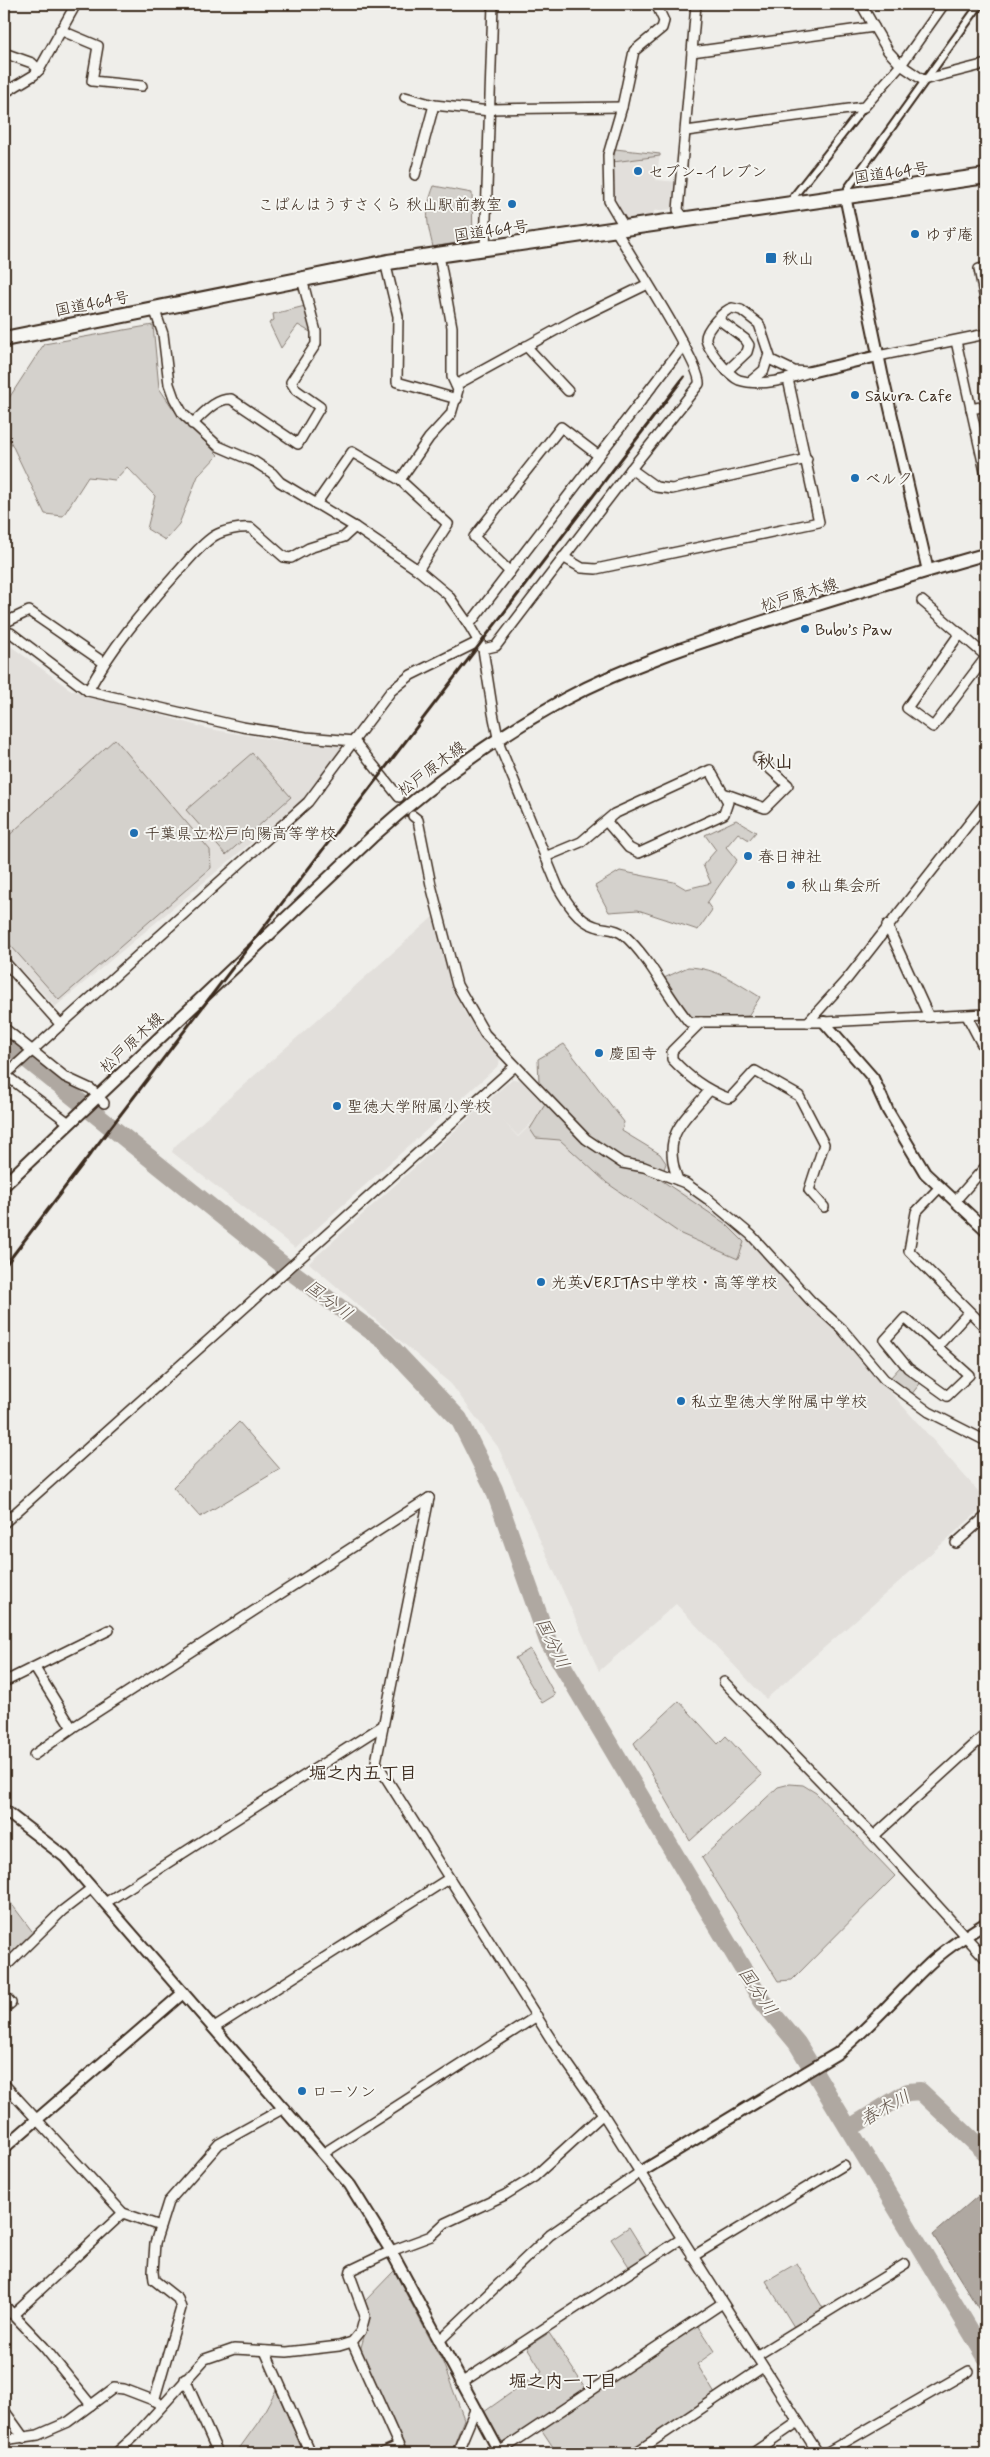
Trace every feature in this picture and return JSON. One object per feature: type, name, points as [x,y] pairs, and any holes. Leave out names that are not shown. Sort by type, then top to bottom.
[{"type":"highway","name":"国道464号","points":[[4,339],[388,262],[485,249],[847,192],[986,176]]},
{"type":"main road","name":"松戸原木線","points":[[4,1184],[69,1123],[101,1099],[391,820],[436,782],[498,738],[566,698],[642,663],[720,636],[986,554]]},
{"type":"street","points":[[4,93],[39,70],[76,4]]},
{"type":"street","points":[[485,249],[493,4]]},
{"type":"street","points":[[69,1123],[4,1075],[308,802],[392,691],[405,679],[482,645],[496,646],[630,469],[699,384],[700,380],[696,370],[648,284],[620,228],[609,201],[608,154],[622,107],[634,52],[662,28],[664,21],[656,4]]},
{"type":"street","points":[[684,218],[678,210],[696,4]]},
{"type":"street","points":[[861,4],[888,51],[901,64],[924,80],[986,64]]},
{"type":"street","points":[[794,196],[864,107],[901,64],[944,4]]},
{"type":"street","points":[[928,571],[878,356],[847,192],[924,80],[980,4]]},
{"type":"street","points":[[692,52],[874,26]]},
{"type":"street","points":[[60,30],[98,46],[92,81],[142,86]]},
{"type":"street","points":[[4,53],[32,63],[39,70]]},
{"type":"street","points":[[405,97],[434,105],[490,110],[622,107]]},
{"type":"street","points":[[415,174],[434,105]]},
{"type":"street","points":[[686,131],[864,107]]},
{"type":"street","points":[[400,480],[429,438],[451,414],[457,399],[458,390],[452,376],[452,327],[439,255]]},
{"type":"street","points":[[388,262],[387,270],[398,316],[397,382],[457,399]]},
{"type":"street","points":[[986,267],[979,269],[986,305]]},
{"type":"street","points":[[192,424],[224,398],[231,399],[298,444],[320,407],[296,390],[291,382],[316,344],[316,332],[302,278]]},
{"type":"street","points":[[456,385],[526,346],[648,284]]},
{"type":"street","points":[[154,308],[163,334],[170,384],[174,398],[183,414],[192,424],[218,446],[255,462],[272,473],[280,482],[355,527],[418,570],[448,595],[482,645],[498,738],[558,887],[573,910],[591,924],[610,927],[623,935],[642,955],[690,1022],[824,1022],[986,1014]]},
{"type":"street","points":[[752,381],[764,370],[768,357],[762,328],[756,320],[742,310],[732,308],[727,310],[718,320],[706,335],[706,340],[727,371],[739,380],[752,381],[788,379],[878,356],[986,334]]},
{"type":"street","points":[[718,320],[746,339],[749,345],[747,352],[727,371]]},
{"type":"street","points":[[956,341],[986,476]]},
{"type":"street","points":[[526,346],[568,391]]},
{"type":"street","points":[[469,624],[683,346]]},
{"type":"street","points":[[768,357],[794,371],[810,372]]},
{"type":"street","points":[[563,557],[582,568],[596,569],[820,522],[788,379]]},
{"type":"street","points":[[971,409],[986,406]]},
{"type":"street","points":[[510,572],[474,537],[561,427],[599,456]]},
{"type":"street","points":[[316,504],[352,452],[400,480],[448,524],[418,570]]},
{"type":"street","points":[[630,469],[656,487],[672,489],[807,459]]},
{"type":"street","points":[[88,691],[103,662],[167,584],[203,545],[215,535],[244,527],[251,528],[284,558],[291,558],[308,548],[344,537],[355,527]]},
{"type":"street","points":[[922,601],[960,633],[986,656],[933,727],[907,708],[960,633]]},
{"type":"street","points":[[103,662],[29,611],[5,630],[88,691],[242,727],[306,737],[354,741],[399,797]]},
{"type":"street","points":[[723,792],[765,808],[788,785],[758,758]]},
{"type":"street","points":[[545,857],[581,842],[614,814],[710,770],[728,802],[724,814],[639,853],[629,848],[606,821]]},
{"type":"street","points":[[808,1022],[846,979],[887,924],[986,802]]},
{"type":"street","points":[[413,816],[418,820],[444,937],[460,993],[485,1034],[586,1139],[622,1163],[644,1167],[678,1180],[708,1200],[751,1236],[811,1301],[842,1329],[884,1379],[929,1412],[986,1440]]},
{"type":"street","points":[[887,924],[930,1017]]},
{"type":"street","points":[[4,961],[60,1025]]},
{"type":"street","points":[[966,1016],[986,1052]]},
{"type":"street","points":[[701,1022],[672,1051],[672,1059],[687,1076],[709,1091],[732,1098],[754,1071],[799,1096],[824,1144],[809,1190],[824,1207]]},
{"type":"street","points":[[824,1022],[873,1078],[888,1111],[920,1168],[986,1230]]},
{"type":"street","points":[[4,1028],[65,1077],[87,1087],[101,1099]]},
{"type":"street","points":[[4,1523],[515,1066]]},
{"type":"street","points":[[678,1180],[671,1162],[672,1139],[676,1130],[709,1091]]},
{"type":"street","points":[[955,1200],[986,1166]]},
{"type":"street","points":[[940,1187],[916,1212],[909,1251],[986,1328]]},
{"type":"street","points":[[937,1347],[969,1312]]},
{"type":"street","points":[[906,1318],[937,1347],[969,1375],[947,1396],[908,1368],[884,1340],[906,1318]]},
{"type":"street","points":[[34,1755],[72,1728],[430,1498],[376,1762],[448,1879],[603,2114],[639,2174],[818,2453]]},
{"type":"street","points":[[956,1543],[986,1516]]},
{"type":"street","points":[[4,1682],[109,1630]]},
{"type":"street","points":[[34,1668],[72,1728]]},
{"type":"street","points":[[724,1682],[874,1836],[986,1959]]},
{"type":"street","points":[[105,1903],[382,1726]]},
{"type":"street","points":[[874,1836],[986,1734]]},
{"type":"street","points":[[4,1810],[65,1857],[324,2153],[358,2195],[391,2251],[499,2452],[722,2304]]},
{"type":"street","points":[[214,2028],[448,1879]]},
{"type":"street","points":[[4,1968],[62,1910],[92,1888]]},
{"type":"street","points":[[439,2341],[550,2235],[639,2174],[830,2058],[855,2039],[924,1968],[965,1936],[986,1923]]},
{"type":"street","points":[[4,2148],[183,1993]]},
{"type":"street","points":[[4,1995],[11,2003],[4,2009]]},
{"type":"street","points":[[324,2153],[537,2016]]},
{"type":"street","points":[[4,2084],[122,2213],[160,2226]]},
{"type":"street","points":[[159,2402],[180,2308],[178,2299],[154,2280],[153,2257],[168,2202],[219,2144],[284,2108]]},
{"type":"street","points":[[122,2451],[159,2402],[185,2379],[200,2362],[226,2350],[240,2348],[287,2352],[339,2346],[352,2342],[362,2331],[365,2316],[350,2275],[352,2270],[391,2251],[431,2236],[445,2223],[505,2195],[534,2177],[603,2114]]},
{"type":"street","points":[[692,2257],[844,2165]]},
{"type":"street","points":[[13,2315],[122,2213]]},
{"type":"street","points":[[461,2383],[681,2239]]},
{"type":"street","points":[[756,2356],[905,2264]]},
{"type":"street","points":[[4,2305],[44,2347],[91,2405]]},
{"type":"street","points":[[352,2342],[400,2450],[382,2453]]},
{"type":"street","points":[[265,2351],[310,2453]]},
{"type":"street","points":[[635,2453],[763,2367]]},
{"type":"street","points":[[826,2453],[968,2371]]},
{"type":"street","points":[[185,2379],[218,2453]]},
{"type":"street","points":[[4,2440],[38,2435],[68,2422],[114,2388],[124,2389],[159,2402]]},
{"type":"street","points":[[4,2410],[24,2438]]},
{"type":"street","points":[[457,2453],[475,2410]]},
{"type":"street","points":[[753,2453],[798,2422]]},
{"type":"shaded area","points":[[615,149],[660,154],[656,180],[679,182],[677,204],[672,209],[654,211],[654,216],[627,220],[619,211],[615,197]]},
{"type":"shaded area","points":[[615,149],[660,154],[660,156],[613,162]]},
{"type":"shaded area","points":[[434,186],[472,193],[473,240],[433,247],[429,230],[428,210]]},
{"type":"shaded area","points":[[305,306],[312,333],[298,325],[281,348],[269,323],[274,320],[273,314]]},
{"type":"shaded area","points":[[153,325],[159,388],[174,410],[218,455],[198,476],[179,524],[165,540],[147,529],[155,496],[127,467],[115,480],[88,477],[63,516],[45,514],[5,430],[9,398],[44,344]]},
{"type":"shaded area","name":"千葉県立松戸向陽高等学校","points":[[5,642],[71,690],[209,729],[275,740],[343,746],[303,799],[55,1007],[4,951]]},
{"type":"shaded area","points":[[115,739],[210,850],[211,868],[59,1000],[4,938],[4,840]]},
{"type":"shaded area","points":[[252,753],[291,797],[226,855],[186,810]]},
{"type":"shaded area","points":[[736,820],[756,832],[749,840],[738,833],[726,847],[737,860],[707,903],[712,910],[698,930],[638,910],[609,912],[595,886],[620,871],[674,882],[686,889],[711,883],[703,865],[716,850],[705,835]]},
{"type":"shaded area","name":"聖徳大学附属小学校","points":[[434,916],[463,1010],[479,1034],[500,1057],[499,1065],[295,1248],[172,1152],[174,1147]]},
{"type":"shaded area","points":[[688,967],[717,973],[760,997],[748,1016],[692,1018],[678,1003],[664,978]]},
{"type":"shaded area","points":[[564,1044],[624,1122],[622,1131],[660,1154],[666,1163],[661,1180],[726,1224],[744,1242],[738,1259],[681,1234],[607,1183],[560,1140],[536,1138],[530,1129],[549,1098],[539,1083],[538,1059]]},
{"type":"shaded area","name":"私立聖徳大学附属中学校","points":[[512,1079],[521,1080],[547,1108],[518,1136],[503,1121],[518,1137],[548,1108],[655,1179],[702,1201],[755,1246],[807,1305],[838,1333],[986,1500],[986,1505],[766,1699],[676,1604],[599,1671],[498,1447],[451,1384],[309,1263]]},
{"type":"shaded area","points":[[900,1367],[922,1381],[911,1395],[890,1378]]},
{"type":"shaded area","points":[[239,1422],[280,1469],[200,1517],[173,1487]]},
{"type":"shaded area","points":[[530,1649],[555,1695],[542,1703],[515,1658]]},
{"type":"shaded area","points":[[679,1701],[718,1744],[726,1736],[762,1775],[690,1841],[634,1743]]},
{"type":"shaded area","points":[[790,1784],[803,1785],[816,1793],[895,1876],[792,1980],[778,1981],[702,1858],[778,1787]]},
{"type":"shaded area","points":[[4,1894],[35,1935],[4,1963]]},
{"type":"shaded area","points":[[986,2189],[986,2321],[933,2235]]},
{"type":"shaded area","points":[[629,2227],[647,2256],[630,2268],[611,2239]]},
{"type":"shaded area","points":[[797,2263],[824,2310],[794,2327],[766,2281]]},
{"type":"shaded area","points":[[394,2271],[443,2363],[464,2419],[451,2453],[407,2453],[360,2351],[369,2319],[365,2301]]},
{"type":"shaded area","points":[[698,2325],[715,2351],[697,2364],[715,2394],[626,2453],[557,2453],[541,2429]]},
{"type":"shaded area","points":[[549,2333],[586,2389],[506,2443],[500,2443],[484,2412],[542,2371],[527,2347]]},
{"type":"shaded area","points":[[276,2390],[304,2453],[236,2453],[259,2421]]},
{"type":"waterway","name":"国分川","points":[[4,1041],[293,1273],[386,1342],[459,1419],[494,1489],[548,1641],[762,2001],[797,2043],[986,2357]]},
{"type":"waterway","name":"春木川","points":[[850,2128],[908,2092],[920,2091],[986,2153]]},
{"type":"railway","points":[[4,1267],[684,377]]},
{"type":"place","name":"セブン-イレブン","points":[[638,171]]},
{"type":"place","name":"こぱんはうすさくら 秋山駅前教室","points":[[512,204]]},
{"type":"place","name":"ゆず庵","points":[[915,234]]},
{"type":"place","name":"秋山","points":[[771,258]]},
{"type":"place","name":"Sakura Cafe","points":[[855,395]]},
{"type":"place","name":"ベルク","points":[[855,478]]},
{"type":"place","name":"Bubu’s Paw","points":[[805,629]]},
{"type":"place","name":"千葉県立松戸向陽高等学校","points":[[134,833]]},
{"type":"place","name":"春日神社","points":[[748,856]]},
{"type":"place","name":"秋山集会所","points":[[791,885]]},
{"type":"place","name":"慶国寺","points":[[599,1053]]},
{"type":"place","name":"聖徳大学附属小学校","points":[[337,1106]]},
{"type":"place","name":"光英VERITAS中学校・高等学校","points":[[541,1282]]},
{"type":"place","name":"私立聖徳大学附属中学校","points":[[681,1401]]},
{"type":"place","name":"ローソン","points":[[302,2091]]},
{"type":"district","name":"秋山","points":[[775,762]]},
{"type":"district","name":"堀之内五丁目","points":[[363,1773]]},
{"type":"district","name":"堀之内一丁目","points":[[563,2381]]}]
